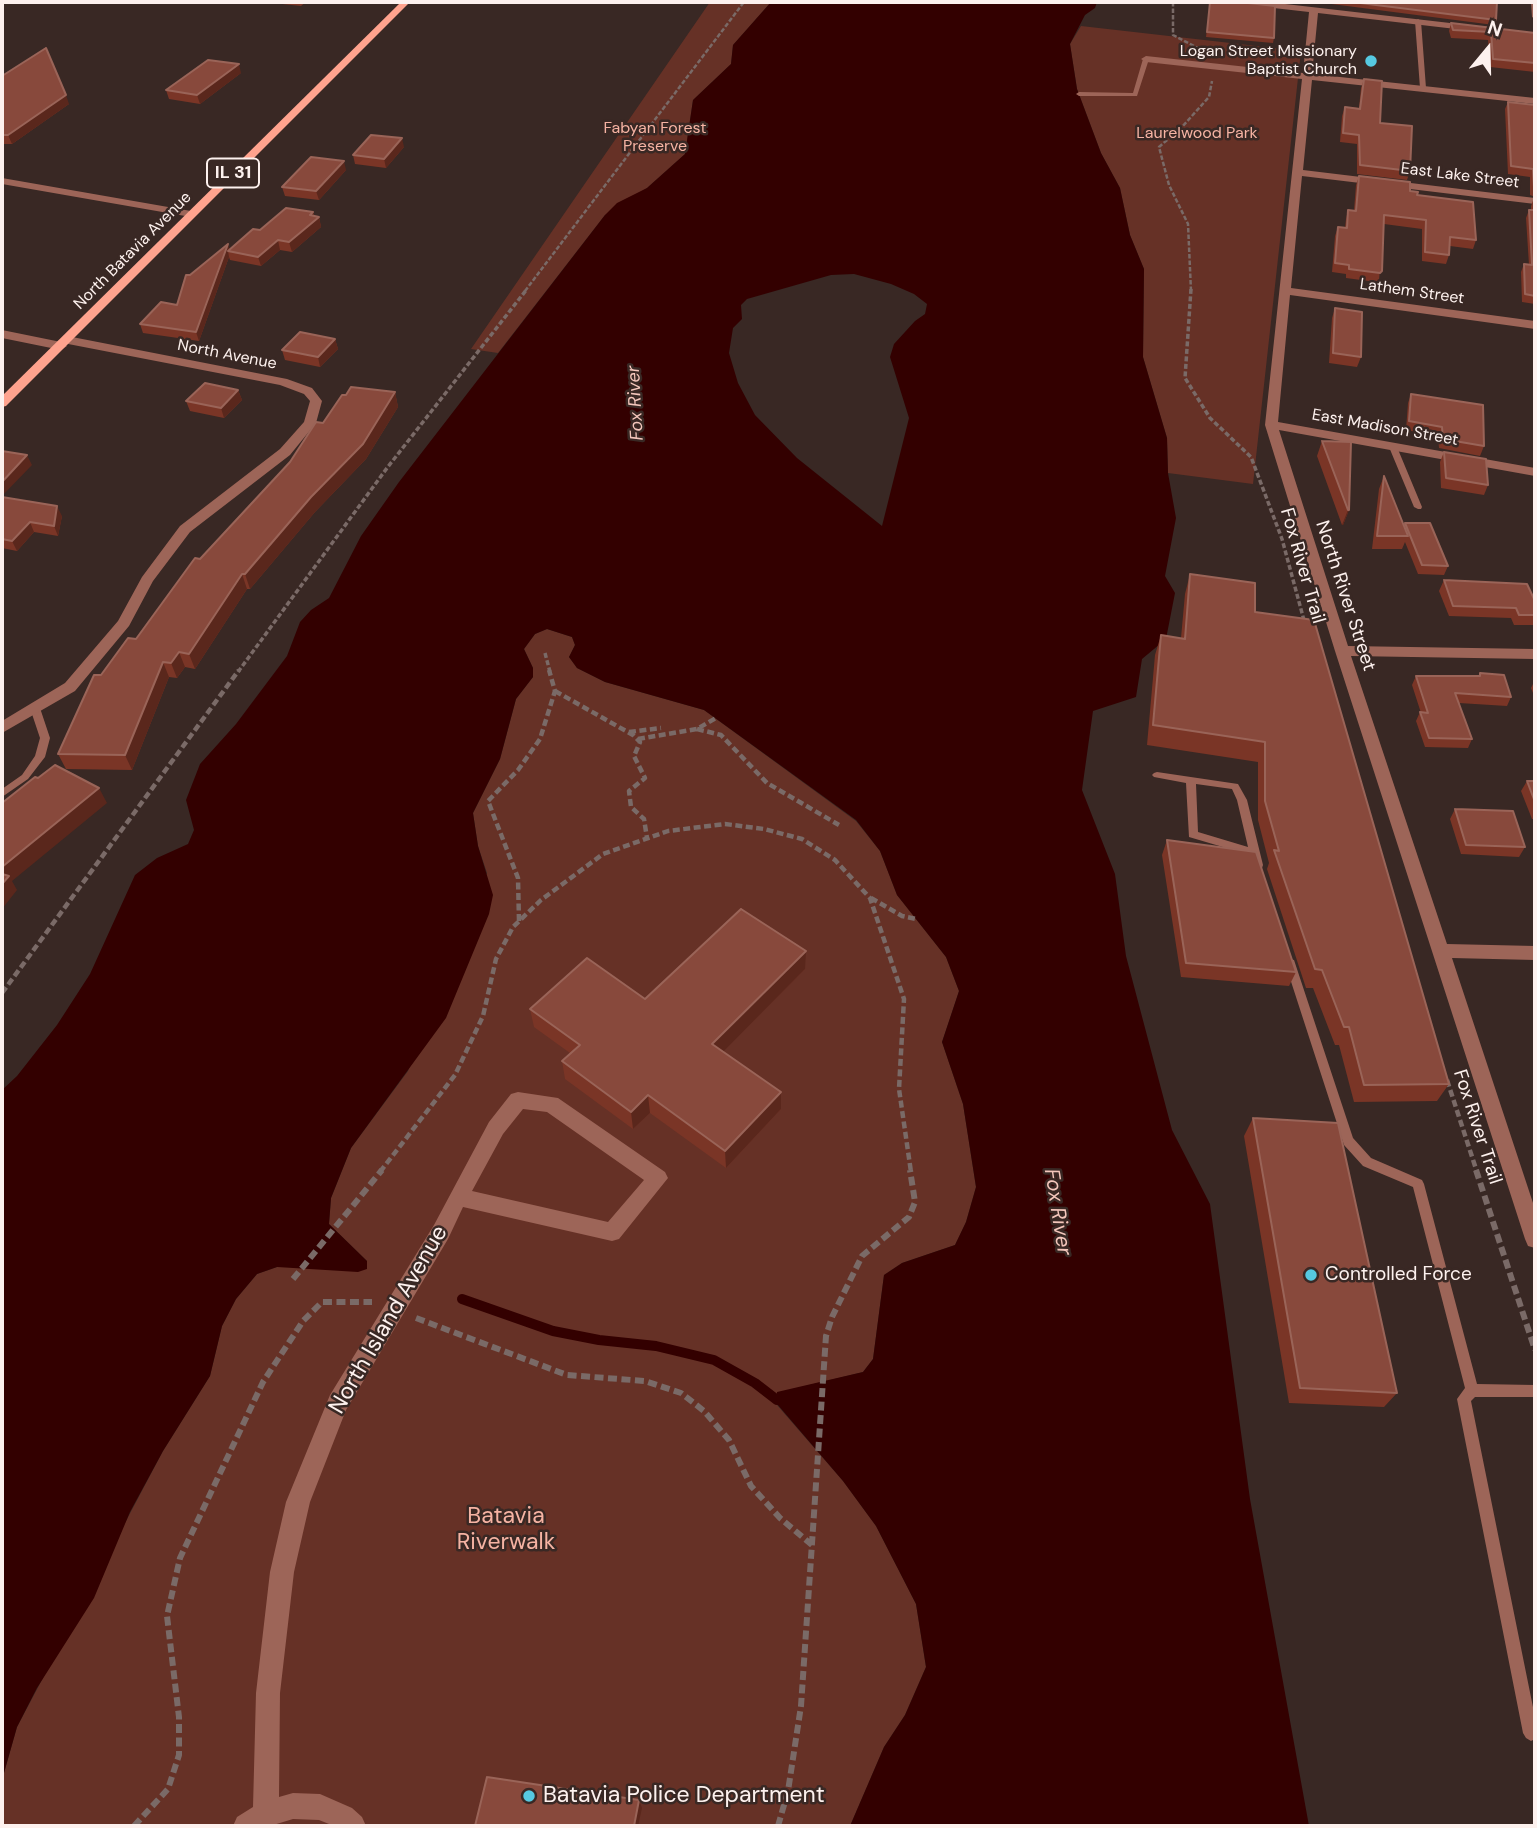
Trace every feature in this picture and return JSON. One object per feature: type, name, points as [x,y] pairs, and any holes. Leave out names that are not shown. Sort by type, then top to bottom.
[{"type":"main road","name":"North Batavia Avenue","points":[[2,404],[406,2]]},
{"type":"street","points":[[1247,2],[1483,29]]},
{"type":"street","name":"North River Street","points":[[1314,10],[1271,425],[1342,651],[1535,1239]]},
{"type":"street","points":[[1146,59],[1535,100]]},
{"type":"street","name":"East Lake Street","points":[[1297,172],[1535,201]]},
{"type":"street","points":[[2,181],[191,214]]},
{"type":"street","name":"Lathem Street","points":[[1285,291],[1535,325]]},
{"type":"street","name":"North Avenue","points":[[2,334],[283,382],[308,391],[316,401],[310,424],[285,452],[185,529],[147,580],[124,623],[70,687],[35,708]]},
{"type":"street","name":"East Madison Street","points":[[1271,425],[1535,472]]},
{"type":"street","points":[[1342,651],[1535,654]]},
{"type":"street","points":[[2,728],[35,708]]},
{"type":"street","points":[[1442,951],[1535,953]]},
{"type":"street","name":"North Island Avenue","points":[[353,1826],[343,1817],[320,1807],[293,1806],[256,1820],[282,1572],[298,1502],[338,1403],[441,1232],[458,1197],[496,1128],[518,1100],[551,1104],[657,1178],[612,1232],[556,1222],[458,1197]]},
{"type":"lane","points":[[1534,2],[1535,16]]},
{"type":"lane","points":[[1418,22],[1423,88]]},
{"type":"lane","points":[[1079,94],[1135,95],[1146,59]]},
{"type":"lane","points":[[1393,447],[1418,507]]},
{"type":"lane","points":[[2,794],[25,777],[40,757],[45,738],[35,708]]},
{"type":"lane","points":[[1157,775],[1235,786],[1242,800],[1253,852],[1262,878]]},
{"type":"lane","points":[[1191,780],[1193,834],[1253,852]]},
{"type":"lane","points":[[1288,957],[1348,1141],[1367,1162],[1418,1184],[1472,1390]]},
{"type":"lane","points":[[1531,1733],[1464,1399],[1472,1390],[1535,1391]]},
{"type":"path","points":[[2,993],[379,479],[744,2]]},
{"type":"path","points":[[1173,2],[1173,35],[1196,45],[1215,66]]},
{"type":"path","name":"Fox River Trail","points":[[1215,66],[1209,97],[1182,127],[1159,146],[1169,185],[1188,224],[1192,307],[1185,378],[1210,418],[1251,457],[1282,539],[1305,625]]},
{"type":"path","points":[[519,921],[518,878],[488,801],[518,770],[540,739],[555,691],[545,653]]},
{"type":"path","points":[[555,691],[628,732],[640,742],[634,756],[645,778],[629,791],[631,807],[644,818],[647,838]]},
{"type":"path","points":[[637,739],[697,729],[716,718]]},
{"type":"path","points":[[628,732],[662,728]]},
{"type":"path","points":[[697,729],[721,736],[767,783],[839,825]]},
{"type":"path","points":[[293,1279],[432,1108],[455,1075],[483,1016],[496,959],[519,921],[541,900],[603,854],[668,831],[725,824],[789,835],[802,839],[835,860],[870,898],[902,916],[916,919]]},
{"type":"path","points":[[778,1826],[788,1791],[801,1706],[820,1458],[826,1335],[862,1256],[909,1217],[915,1202],[900,1090],[904,999],[870,898]]},
{"type":"path","name":"Fox River Trail","points":[[1446,1078],[1535,1350]]},
{"type":"path","points":[[134,1826],[168,1789],[179,1755],[179,1717],[167,1616],[173,1579],[180,1559],[263,1382],[303,1321],[322,1302],[354,1300],[394,1308],[524,1361],[567,1375],[645,1381],[681,1392],[704,1411],[729,1440],[751,1486],[780,1518],[813,1546]]},
{"type":"green space","name":"Fabyan Forest Preserve","points":[[710,2],[771,2],[733,45],[731,64],[693,100],[685,154],[647,188],[605,215],[498,353],[471,349]]},
{"type":"green space","name":"Laurelwood Park","points":[[1081,26],[1301,51],[1253,484],[1168,473],[1167,438],[1143,357],[1144,269],[1130,235],[1120,188],[1101,153],[1077,89],[1070,44]]},
{"type":"green space","name":"Batavia Riverwalk","points":[[547,629],[572,637],[575,645],[569,657],[577,668],[605,682],[704,710],[856,821],[880,851],[897,895],[946,957],[959,991],[942,1042],[963,1104],[976,1187],[966,1222],[955,1245],[902,1263],[884,1275],[873,1359],[863,1372],[777,1393],[777,1405],[843,1481],[876,1526],[916,1604],[926,1667],[905,1715],[884,1747],[850,1826],[2,1826],[2,1780],[17,1727],[163,1451],[210,1376],[222,1326],[236,1299],[257,1274],[277,1267],[367,1261],[329,1224],[331,1198],[351,1148],[408,1071],[487,873],[478,846],[473,813],[500,759],[516,699],[533,677],[533,668],[524,649],[535,634]]},
{"type":"water","name":"Fox River","points":[[771,2],[1097,2],[1095,8],[1085,15],[1070,44],[1077,89],[1101,153],[1120,188],[1130,235],[1144,269],[1143,357],[1167,438],[1168,473],[1176,518],[1165,576],[1175,593],[1166,639],[1142,659],[1136,697],[1093,711],[1082,790],[1115,874],[1126,956],[1172,1130],[1210,1204],[1250,1499],[1309,1826],[850,1826],[884,1747],[905,1715],[926,1667],[916,1604],[876,1526],[843,1481],[777,1404],[777,1392],[863,1372],[873,1359],[884,1275],[902,1263],[955,1245],[966,1222],[976,1187],[963,1104],[942,1042],[959,991],[946,957],[897,895],[880,851],[856,820],[704,710],[605,682],[577,668],[569,657],[575,645],[572,637],[547,629],[535,634],[524,649],[533,668],[533,677],[516,699],[500,759],[473,813],[478,846],[493,895],[489,914],[446,1018],[351,1148],[331,1198],[329,1224],[367,1261],[367,1269],[358,1272],[277,1267],[257,1274],[236,1299],[222,1326],[210,1376],[163,1451],[130,1512],[94,1598],[37,1688],[17,1727],[2,1780],[2,1090],[17,1076],[57,1025],[90,974],[135,875],[157,858],[188,844],[194,830],[186,800],[200,764],[236,724],[287,656],[300,622],[311,610],[329,598],[361,536],[399,482],[605,215],[617,203],[647,188],[685,154],[693,100],[731,64],[733,45]],"holes":[[[854,274],[891,284],[914,294],[927,304],[925,314],[894,344],[890,357],[909,418],[882,526],[797,458],[755,415],[738,383],[729,353],[733,328],[742,319],[741,305],[747,299],[831,275]]]},
{"type":"building","points":[[1210,2],[1247,2],[1275,6],[1274,38],[1207,32]]},
{"type":"building","points":[[1352,2],[1497,2],[1496,20]]},
{"type":"building","points":[[1451,23],[1535,33],[1535,63],[1493,59],[1491,32],[1453,30]]},
{"type":"building","points":[[46,48],[66,95],[8,135],[2,135],[2,76]]},
{"type":"building","points":[[208,60],[239,64],[197,95],[166,90]]},
{"type":"building","points":[[1364,79],[1382,81],[1380,123],[1412,126],[1410,171],[1360,165],[1359,135],[1343,133],[1345,107],[1360,109]]},
{"type":"building","points":[[1508,102],[1535,105],[1535,188],[1533,169],[1511,166]]},
{"type":"building","points":[[371,135],[402,138],[384,159],[353,155]]},
{"type":"building","points":[[311,157],[344,161],[316,191],[282,187]]},
{"type":"building","points":[[1359,176],[1410,182],[1410,191],[1418,192],[1417,195],[1473,202],[1476,240],[1450,237],[1449,255],[1425,252],[1426,220],[1384,215],[1380,273],[1349,269],[1349,265],[1335,263],[1338,227],[1347,228],[1348,210],[1356,211]]},
{"type":"building","points":[[286,208],[313,212],[310,215],[319,217],[289,242],[278,240],[258,257],[228,251],[253,229],[260,230]]},
{"type":"building","points":[[1529,210],[1535,210],[1535,296],[1525,294],[1524,264],[1532,265]]},
{"type":"building","points":[[228,244],[196,332],[140,324],[161,302],[177,305],[186,275],[190,275]]},
{"type":"building","points":[[1335,308],[1362,312],[1361,357],[1333,353]]},
{"type":"building","points":[[300,332],[335,339],[318,357],[282,350]]},
{"type":"building","points":[[205,383],[238,390],[221,408],[186,401]]},
{"type":"building","points":[[351,387],[395,392],[363,444],[311,497],[245,574],[242,574],[189,654],[179,652],[171,663],[163,662],[125,755],[58,754],[94,675],[101,675],[128,638],[136,639],[195,558],[200,559],[290,462],[316,422],[323,423],[342,395],[346,395]]},
{"type":"building","points":[[1411,394],[1483,405],[1484,446],[1443,439],[1442,427],[1409,421]]},
{"type":"building","points":[[1322,441],[1351,442],[1349,510],[1348,510]]},
{"type":"building","points":[[2,451],[27,455],[2,482]]},
{"type":"building","points":[[1444,452],[1486,459],[1488,485],[1446,478]]},
{"type":"building","points":[[1384,476],[1408,536],[1377,536]]},
{"type":"building","points":[[2,497],[57,506],[54,526],[30,522],[12,541],[2,539]]},
{"type":"building","points":[[1405,523],[1430,523],[1448,566],[1422,565]]},
{"type":"building","points":[[1190,574],[1255,583],[1255,612],[1314,620],[1449,1084],[1364,1085],[1349,1027],[1344,1027],[1322,970],[1315,969],[1274,850],[1279,851],[1265,801],[1265,742],[1153,725],[1161,635],[1185,639]]},
{"type":"building","points":[[1444,580],[1527,584],[1535,601],[1535,615],[1519,615],[1516,608],[1453,606]]},
{"type":"building","points":[[1480,673],[1504,675],[1511,697],[1455,693],[1472,739],[1429,738],[1420,712],[1428,713],[1416,676],[1480,676]]},
{"type":"building","points":[[55,765],[99,788],[2,867],[2,803]]},
{"type":"building","points":[[1527,781],[1535,781],[1535,802]]},
{"type":"building","points":[[1455,809],[1513,811],[1525,847],[1466,845]]},
{"type":"building","points":[[1167,840],[1256,852],[1296,972],[1186,963]]},
{"type":"building","points":[[2,874],[9,876],[2,884]]},
{"type":"building","points":[[741,909],[806,951],[712,1044],[781,1092],[725,1151],[648,1095],[631,1112],[562,1061],[580,1045],[530,1009],[587,958],[645,999]]},
{"type":"building","points":[[1253,1118],[1338,1123],[1397,1393],[1300,1388]]},
{"type":"building","name":"Batavia Police Department","points":[[487,1777],[639,1800],[634,1826],[475,1826]]},
{"type":"waterway","points":[[462,1299],[553,1331],[599,1340],[656,1346],[714,1360],[755,1383],[777,1400]]},
{"type":"place","name":"Logan Street Missionary Baptist Church","points":[[1371,61]]},
{"type":"place","name":"Controlled Force","points":[[1311,1275]]},
{"type":"place","name":"Batavia Police Department","points":[[529,1796]]}]
